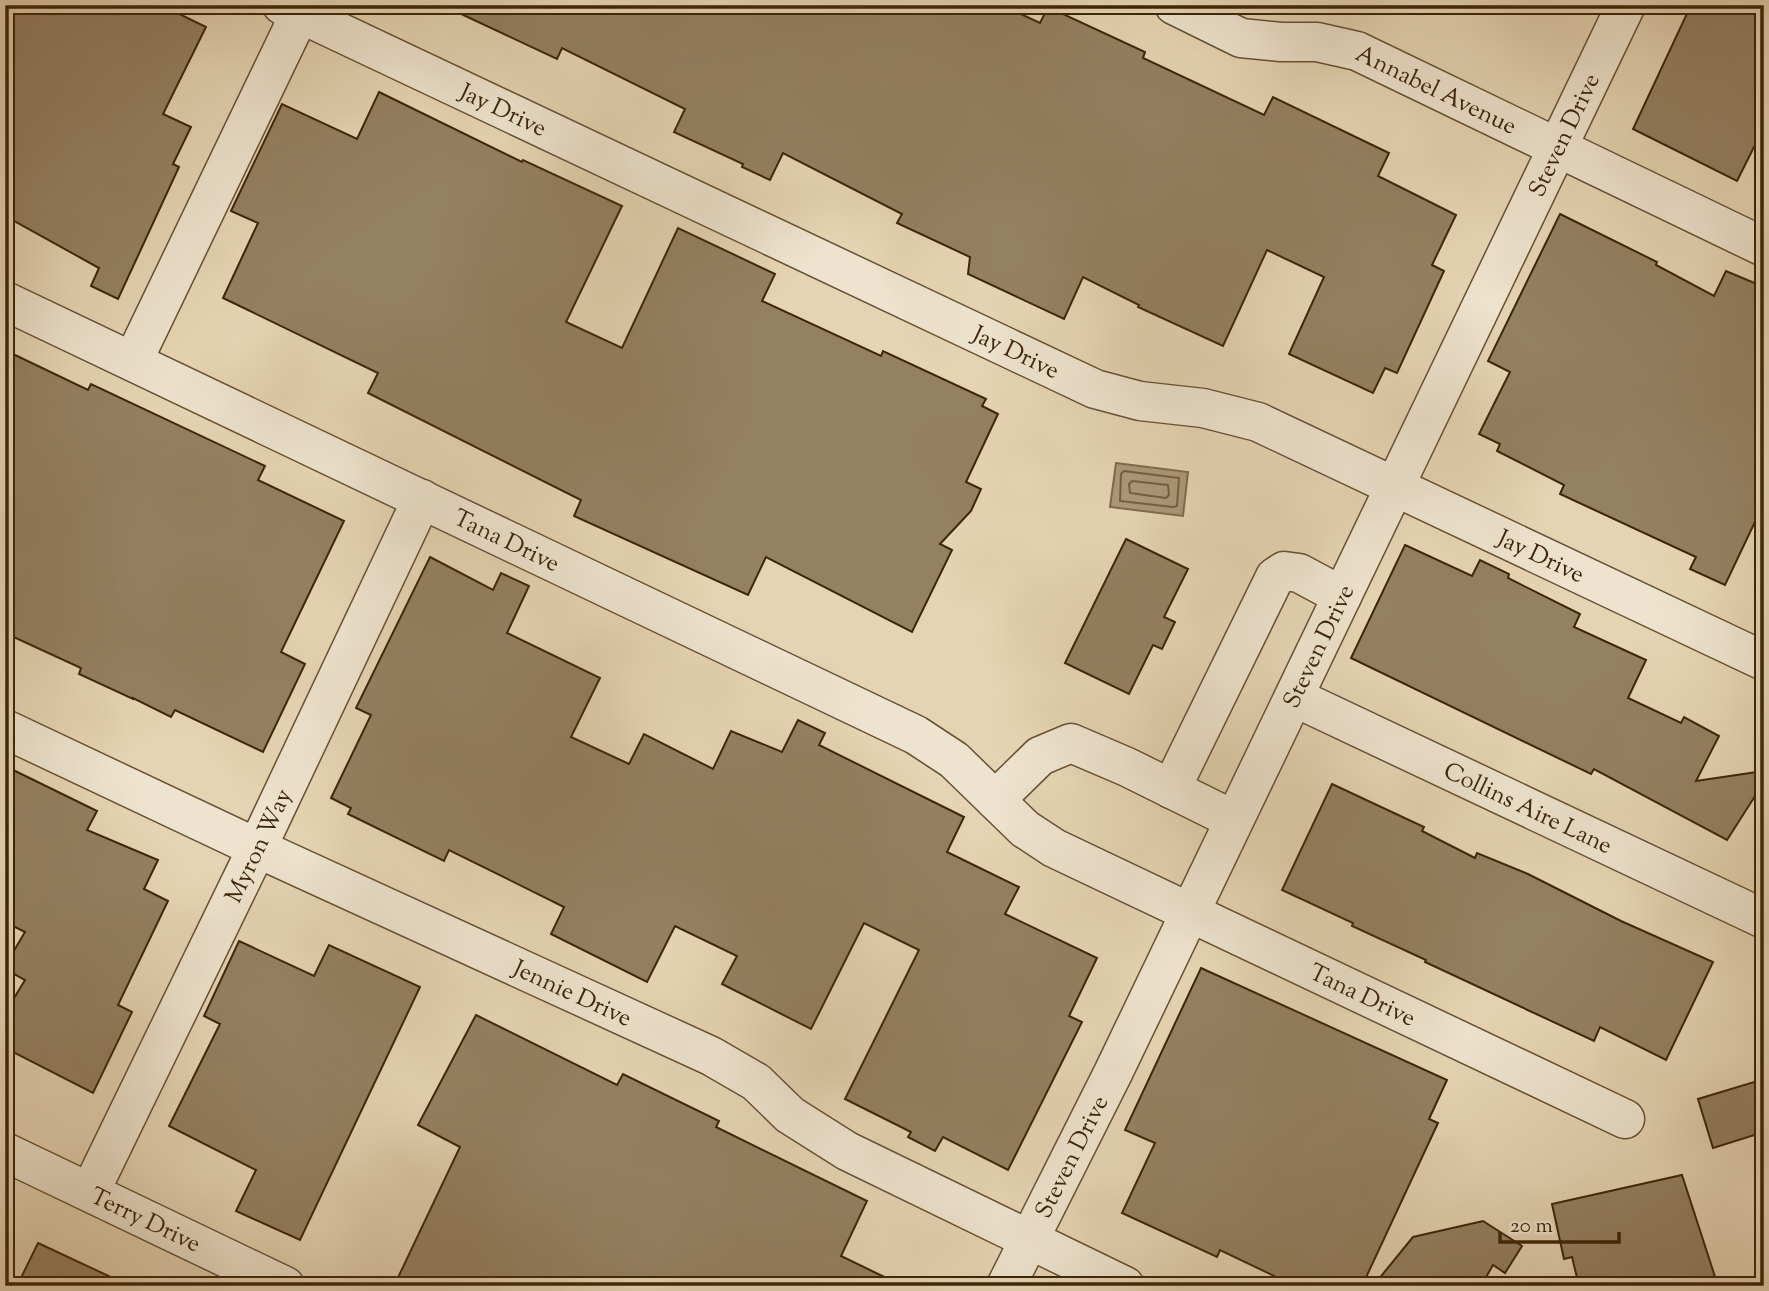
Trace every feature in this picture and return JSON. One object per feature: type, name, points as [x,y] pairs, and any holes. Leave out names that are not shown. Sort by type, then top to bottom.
[{"type":"street","name":"Annabel Avenue","points":[[1174,5],[1241,38],[1317,42],[1357,51],[1764,247]]},
{"type":"street","name":"Steven Drive","points":[[1006,1286],[1113,1073],[1626,5]]},
{"type":"street","points":[[133,361],[295,8]]},
{"type":"street","name":"Jay Drive","points":[[295,8],[1095,389],[1140,401],[1203,408],[1258,422],[1764,661]]},
{"type":"street","name":"Tana Drive","points":[[5,300],[916,735],[954,760],[1025,829],[1054,848],[1625,1119]]},
{"type":"street","name":"Myron Way","points":[[90,1192],[422,499]]},
{"type":"street","points":[[1171,789],[1275,577],[1284,571],[1299,573],[1342,596]]},
{"type":"street","name":"Collins Aire Lane","points":[[1294,697],[1764,919]]},
{"type":"street","name":"Jennie Drive","points":[[5,729],[711,1056],[756,1082],[790,1115],[847,1151],[1125,1286]]},
{"type":"street","points":[[995,800],[1040,756],[1071,743],[1234,820]]},
{"type":"street","name":"Terry Drive","points":[[5,1152],[285,1286]]},
{"type":"water","points":[[1116,463],[1188,472],[1183,516],[1110,507]]},
{"type":"building","points":[[5,5],[161,5],[206,27],[163,114],[191,127],[173,164],[179,167],[118,299],[91,286],[99,268],[5,216]]},
{"type":"building","points":[[442,5],[1001,5],[1040,23],[1048,7],[1145,52],[1143,58],[1264,115],[1273,97],[1389,153],[1378,176],[1456,215],[1432,265],[1444,271],[1397,373],[1385,368],[1373,393],[1289,354],[1324,277],[1267,250],[1223,346],[1138,307],[1139,305],[1083,277],[1064,319],[968,274],[970,257],[897,223],[902,214],[783,153],[770,180],[742,167],[743,164],[674,132],[685,109],[562,48],[557,59]]},
{"type":"building","points":[[1691,5],[1764,5],[1764,151],[1754,147],[1737,181],[1633,129]]},
{"type":"building","points":[[379,92],[522,162],[523,160],[622,206],[566,322],[622,348],[678,228],[775,274],[762,301],[881,356],[883,351],[986,399],[982,406],[998,414],[966,482],[981,489],[971,511],[940,544],[952,550],[912,632],[766,557],[748,595],[574,516],[581,500],[368,393],[378,373],[223,298],[258,223],[231,211],[282,104],[357,139]]},
{"type":"building","points":[[1560,214],[1657,262],[1656,265],[1714,296],[1726,271],[1764,287],[1764,503],[1725,585],[1690,569],[1696,557],[1560,494],[1564,485],[1497,451],[1500,444],[1479,434],[1510,372],[1488,361]]},
{"type":"building","points":[[15,355],[88,390],[91,384],[265,466],[258,480],[344,521],[281,652],[305,664],[263,752],[175,710],[171,717],[79,674],[81,668],[5,633],[5,374]]},
{"type":"building","points":[[1126,539],[1188,569],[1164,617],[1175,622],[1162,649],[1153,645],[1129,694],[1065,663]]},
{"type":"building","points":[[1405,545],[1472,576],[1480,560],[1509,574],[1508,578],[1580,614],[1574,627],[1646,660],[1628,698],[1681,723],[1684,717],[1719,736],[1696,781],[1764,771],[1764,782],[1727,840],[1594,769],[1591,774],[1351,658]]},
{"type":"building","points":[[430,557],[493,590],[501,573],[529,586],[507,633],[600,678],[571,737],[629,764],[644,734],[713,769],[731,731],[782,752],[798,720],[825,733],[819,745],[964,817],[947,852],[1019,887],[1005,914],[1097,958],[1069,1016],[1082,1022],[1008,1170],[943,1137],[935,1151],[908,1137],[911,1132],[845,1099],[919,950],[864,923],[811,1029],[722,984],[737,956],[675,926],[647,982],[551,934],[564,907],[449,850],[444,861],[348,814],[351,808],[331,798],[371,715],[356,708]]},
{"type":"building","points":[[5,766],[97,811],[87,830],[158,860],[144,889],[168,901],[118,1005],[132,1012],[93,1093],[5,1048],[5,1013],[25,980],[5,969],[5,966],[25,932],[5,922]]},
{"type":"building","points":[[1332,784],[1424,827],[1422,831],[1475,858],[1477,853],[1528,874],[1621,921],[1713,962],[1666,1060],[1600,1027],[1594,1041],[1425,962],[1426,960],[1352,926],[1353,923],[1282,890]]},
{"type":"building","points":[[239,941],[314,976],[329,945],[420,987],[300,1240],[236,1211],[256,1170],[169,1126],[220,1024],[204,1016]]},
{"type":"building","points":[[1201,968],[1447,1080],[1429,1119],[1438,1123],[1362,1286],[1295,1286],[1220,1250],[1217,1257],[1122,1213],[1155,1143],[1125,1130]]},
{"type":"building","points":[[476,1015],[617,1085],[623,1074],[719,1121],[716,1127],[867,1201],[841,1256],[903,1286],[394,1286],[460,1147],[418,1125]]},
{"type":"building","points":[[1764,1079],[1764,1132],[1713,1148],[1698,1099]]},
{"type":"building","points":[[1682,1175],[1718,1286],[1661,1286],[1660,1280],[1629,1286],[1579,1286],[1572,1257],[1564,1259],[1552,1204]]},
{"type":"building","points":[[1483,1221],[1522,1246],[1505,1273],[1493,1265],[1481,1286],[1373,1286],[1413,1237]]},
{"type":"building","points":[[38,1243],[130,1286],[17,1286]]}]
